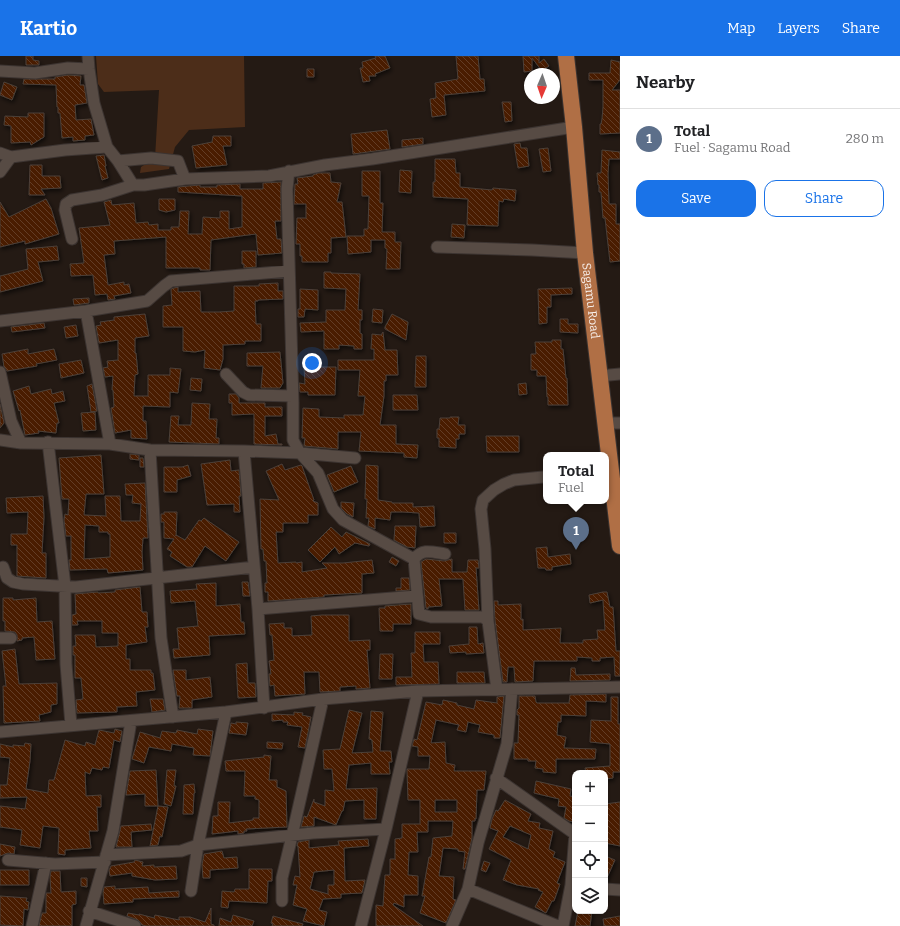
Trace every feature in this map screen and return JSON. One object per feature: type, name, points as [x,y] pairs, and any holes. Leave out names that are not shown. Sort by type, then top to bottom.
[{"type":"highway","name":"Sagamu Road","points":[[566,56],[574,126],[585,253],[599,376],[613,423],[620,546]]},
{"type":"street","points":[[88,56],[94,103],[107,147],[133,185]]},
{"type":"street","points":[[0,71],[35,73],[68,68],[89,69]]},
{"type":"street","points":[[72,239],[65,210],[66,204],[72,200],[102,195],[133,185],[144,185],[185,179],[269,176],[290,171],[574,126]]},
{"type":"street","points":[[0,153],[11,157],[65,150],[107,147]]},
{"type":"street","points":[[0,172],[11,157]]},
{"type":"street","points":[[118,161],[151,158],[178,161],[185,179]]},
{"type":"street","points":[[290,171],[287,189],[293,440],[300,453],[318,473],[333,509],[343,520],[414,559]]},
{"type":"street","points":[[437,247],[585,253]]},
{"type":"street","points":[[0,321],[86,311],[146,301],[171,281],[289,270]]},
{"type":"street","points":[[86,311],[110,444]]},
{"type":"street","points":[[0,372],[11,421],[21,443]]},
{"type":"street","points":[[226,374],[243,392],[249,395],[292,396]]},
{"type":"street","points":[[599,376],[620,374]]},
{"type":"street","points":[[11,421],[0,438],[21,443],[48,442],[110,444],[150,450],[300,453],[355,458]]},
{"type":"street","points":[[48,442],[65,586],[66,664],[71,725]]},
{"type":"street","points":[[150,450],[161,638],[173,717]]},
{"type":"street","points":[[244,451],[258,609],[264,708]]},
{"type":"street","points":[[497,690],[488,621],[485,549],[481,509],[483,500],[494,490],[504,484],[514,480],[543,477]]},
{"type":"street","points":[[445,554],[424,552],[418,554],[414,559],[419,614],[431,617],[483,617],[488,621]]},
{"type":"street","points":[[3,567],[7,578],[13,582],[23,584],[86,587],[158,577],[254,567]]},
{"type":"street","points":[[258,609],[417,596]]},
{"type":"street","points":[[0,732],[226,712],[323,699],[418,691],[620,687]]},
{"type":"street","points":[[452,926],[468,889],[478,844],[507,744],[512,689]]},
{"type":"street","points":[[362,926],[418,691]]},
{"type":"street","points":[[282,901],[282,878],[323,699]]},
{"type":"street","points":[[191,891],[198,845],[226,712]]},
{"type":"street","points":[[86,926],[89,911],[106,859],[113,831],[131,721]]},
{"type":"street","points":[[496,778],[574,834],[573,878]]},
{"type":"street","points":[[8,860],[46,863],[106,859],[181,851],[198,845],[313,833],[386,829]]},
{"type":"street","points":[[32,926],[46,863]]},
{"type":"street","points":[[468,889],[558,926]]},
{"type":"street","points":[[563,926],[572,889]]},
{"type":"street","points":[[608,889],[620,890]]},
{"type":"street","points":[[89,911],[135,926]]},
{"type":"shaded area","points":[[96,56],[244,56],[245,127],[189,130],[175,147],[169,169],[140,173],[141,167],[155,158],[159,90],[104,92],[98,84]]},
{"type":"building","points":[[26,56],[33,56],[33,60],[39,61],[39,65],[26,65]]},
{"type":"building","points":[[375,56],[385,56],[390,68],[375,74],[376,76],[369,76],[370,81],[363,82],[360,68],[363,68],[362,62],[376,58]]},
{"type":"building","points":[[456,56],[478,56],[480,79],[484,79],[485,91],[444,95],[446,115],[432,117],[430,99],[436,98],[435,83],[458,79]]},
{"type":"building","points":[[523,56],[539,56],[539,63],[544,59],[549,66],[546,68],[540,68],[532,58],[532,68],[524,68],[524,72]]},
{"type":"building","points":[[611,60],[620,62],[620,80],[612,90],[620,90],[620,133],[600,134],[603,107],[603,80],[589,80],[589,73],[610,73]]},
{"type":"building","points":[[307,69],[314,69],[314,77],[307,77]]},
{"type":"building","points":[[68,75],[81,76],[80,85],[84,85],[87,103],[75,105],[76,120],[91,119],[94,135],[85,136],[85,140],[73,141],[73,137],[62,138],[60,113],[58,113],[57,107],[56,85],[23,84],[24,79],[55,79],[55,77]]},
{"type":"building","points":[[4,82],[17,87],[12,100],[0,95]]},
{"type":"building","points":[[502,102],[511,102],[512,121],[505,122]]},
{"type":"building","points":[[28,113],[44,113],[44,137],[31,145],[30,142],[11,143],[11,126],[4,125],[5,116],[28,117]]},
{"type":"building","points":[[387,130],[390,149],[353,154],[351,134]]},
{"type":"building","points":[[213,136],[231,136],[231,146],[223,146],[227,165],[196,168],[192,146],[212,142]]},
{"type":"building","points":[[423,138],[423,144],[402,147],[402,140]]},
{"type":"building","points":[[520,143],[521,148],[527,148],[529,166],[518,168],[514,144]]},
{"type":"building","points":[[548,148],[551,171],[543,172],[539,149]]},
{"type":"building","points":[[602,150],[620,152],[620,159],[609,159],[608,174],[609,204],[616,204],[616,224],[620,224],[620,261],[610,262],[605,218],[603,218],[601,192],[599,192],[597,173],[601,173]]},
{"type":"building","points":[[104,155],[108,178],[102,180],[96,156]]},
{"type":"building","points":[[435,159],[455,159],[456,173],[460,173],[460,187],[492,190],[493,188],[516,190],[515,201],[504,199],[503,202],[499,201],[498,226],[467,225],[468,199],[433,197],[433,182],[435,182]]},
{"type":"building","points":[[30,165],[42,165],[42,176],[60,176],[61,188],[41,189],[45,195],[29,195]]},
{"type":"building","points":[[400,170],[412,171],[411,193],[399,192]]},
{"type":"building","points":[[362,171],[380,171],[380,203],[383,203],[382,232],[395,232],[395,242],[401,242],[400,269],[386,269],[387,249],[385,248],[385,240],[371,240],[371,252],[348,254],[347,236],[364,236],[364,229],[368,229],[369,196],[362,196]]},
{"type":"building","points":[[318,173],[330,173],[331,182],[341,183],[337,202],[342,202],[346,237],[331,238],[331,253],[328,253],[328,262],[302,262],[302,256],[300,256],[300,244],[296,244],[297,218],[306,218],[306,204],[294,204],[295,184],[298,184],[297,178],[313,176]]},
{"type":"building","points":[[281,182],[281,221],[275,221],[277,239],[281,239],[282,253],[258,255],[256,234],[240,236],[211,240],[210,270],[200,270],[200,268],[166,268],[166,237],[114,241],[115,254],[104,255],[108,285],[124,282],[124,285],[129,284],[131,293],[114,296],[115,299],[108,300],[107,294],[95,295],[93,275],[71,276],[70,264],[84,263],[79,228],[110,225],[104,202],[111,200],[112,205],[134,203],[136,223],[148,222],[149,225],[158,224],[158,230],[171,230],[171,227],[179,227],[180,211],[189,211],[188,234],[202,234],[203,217],[220,218],[220,211],[229,211],[229,229],[242,227],[242,196],[178,192],[178,187],[200,185],[200,187],[217,187],[217,185],[240,184],[240,189],[263,189],[263,183]]},
{"type":"building","points":[[46,199],[51,208],[59,234],[25,244],[25,241],[0,247],[0,202],[9,217]]},
{"type":"building","points":[[159,199],[175,199],[175,210],[166,212],[159,210]]},
{"type":"building","points":[[452,224],[465,225],[464,238],[451,237]]},
{"type":"building","points":[[57,246],[59,260],[38,262],[43,281],[0,292],[0,276],[28,269],[26,249]]},
{"type":"building","points":[[242,251],[256,251],[256,267],[244,268],[244,264],[242,264]]},
{"type":"building","points":[[324,272],[360,274],[358,310],[362,310],[360,333],[362,334],[362,349],[354,349],[354,346],[339,345],[339,349],[324,349],[324,331],[301,332],[300,323],[326,322],[326,310],[345,310],[346,289],[324,288]]},
{"type":"building","points":[[278,283],[278,291],[283,291],[283,299],[255,301],[256,324],[261,324],[261,341],[245,341],[245,344],[223,345],[223,359],[220,370],[204,368],[205,350],[195,352],[183,351],[183,327],[163,327],[163,306],[172,305],[171,289],[178,287],[178,292],[200,291],[201,312],[219,312],[234,311],[234,286],[259,286],[259,284]]},
{"type":"building","points":[[572,288],[572,294],[551,295],[551,307],[547,307],[547,323],[539,324],[538,289]]},
{"type":"building","points":[[300,289],[318,290],[318,310],[305,309],[304,317],[298,317],[298,309],[300,309]]},
{"type":"building","points":[[89,298],[89,303],[74,305],[73,299]]},
{"type":"building","points":[[373,309],[383,310],[382,323],[372,322]]},
{"type":"building","points":[[145,314],[149,336],[135,338],[135,353],[138,374],[135,375],[134,396],[148,396],[148,375],[170,375],[170,368],[181,369],[178,393],[170,392],[170,407],[143,406],[143,421],[146,421],[147,439],[131,438],[131,430],[115,433],[111,408],[114,407],[112,390],[113,376],[105,377],[103,368],[108,367],[107,361],[118,360],[118,340],[99,343],[96,326],[101,325],[100,322],[114,320],[114,317]]},
{"type":"building","points":[[392,314],[408,322],[406,340],[385,329]]},
{"type":"building","points":[[560,319],[568,319],[568,324],[578,324],[578,333],[560,332]]},
{"type":"building","points":[[44,323],[45,328],[12,332],[11,327]]},
{"type":"building","points":[[76,325],[78,336],[66,338],[64,327]]},
{"type":"building","points":[[383,332],[385,350],[397,350],[398,375],[386,375],[386,381],[384,381],[384,396],[380,425],[396,425],[396,444],[418,445],[417,458],[404,457],[404,453],[359,451],[361,432],[338,432],[338,449],[304,446],[305,438],[302,438],[303,408],[319,409],[319,417],[344,418],[344,415],[363,415],[365,396],[358,396],[360,370],[338,370],[338,360],[374,360],[374,349],[371,349],[372,334],[381,335]]},
{"type":"building","points":[[552,340],[561,340],[561,349],[563,349],[567,378],[568,405],[548,405],[546,376],[537,376],[537,370],[531,370],[531,354],[536,354],[535,342],[552,342]]},
{"type":"building","points":[[28,349],[28,354],[54,349],[57,360],[36,364],[37,366],[7,371],[4,367],[2,354]]},
{"type":"building","points":[[280,352],[283,383],[280,388],[261,388],[263,366],[247,366],[247,353]]},
{"type":"building","points":[[416,356],[426,356],[426,387],[415,387]]},
{"type":"building","points":[[81,360],[84,373],[61,378],[59,364]]},
{"type":"building","points":[[304,367],[336,367],[335,395],[308,395],[308,392],[300,392],[299,383],[305,384]]},
{"type":"building","points":[[191,378],[202,379],[201,391],[190,390]]},
{"type":"building","points":[[526,383],[527,394],[519,395],[518,384]]},
{"type":"building","points":[[92,384],[97,411],[91,412],[87,386]]},
{"type":"building","points":[[29,386],[31,394],[51,389],[52,394],[63,391],[65,401],[54,403],[59,423],[57,423],[56,433],[38,431],[39,433],[25,435],[20,410],[19,411],[13,391]]},
{"type":"building","points":[[229,394],[236,394],[239,398],[239,403],[265,403],[265,407],[282,407],[282,416],[265,416],[265,436],[276,434],[278,444],[282,445],[254,444],[254,414],[232,415],[232,403],[229,403]]},
{"type":"building","points":[[393,395],[417,395],[418,410],[393,410]]},
{"type":"building","points":[[192,403],[210,404],[209,419],[217,419],[216,438],[219,438],[219,444],[169,442],[171,416],[179,416],[178,425],[191,425]]},
{"type":"building","points":[[0,404],[4,423],[0,428]]},
{"type":"building","points":[[95,412],[96,430],[83,431],[81,413]]},
{"type":"building","points":[[459,417],[458,425],[465,425],[465,434],[459,434],[459,439],[456,439],[456,448],[439,447],[437,429],[439,429],[440,418]]},
{"type":"building","points":[[486,436],[519,436],[519,452],[487,452]]},
{"type":"building","points":[[130,454],[139,455],[139,460],[130,459]]},
{"type":"building","points":[[101,455],[104,494],[86,494],[84,515],[106,516],[105,496],[120,496],[121,521],[140,521],[141,504],[132,503],[133,495],[126,495],[125,484],[145,483],[148,538],[143,538],[143,570],[108,573],[107,569],[70,570],[69,560],[71,560],[71,536],[66,536],[64,520],[65,514],[68,515],[69,499],[62,499],[59,458]],"holes":[[[85,525],[99,526],[99,532],[108,532],[108,534],[110,534],[110,557],[84,559]]]},
{"type":"building","points":[[140,458],[143,458],[144,467],[140,467]]},
{"type":"building","points":[[230,460],[231,471],[239,470],[241,496],[239,496],[240,512],[234,512],[234,504],[207,505],[201,464]]},
{"type":"building","points":[[282,464],[285,470],[301,465],[302,466],[314,500],[313,501],[318,503],[318,515],[308,515],[308,523],[283,523],[283,532],[276,532],[278,563],[302,562],[302,572],[327,568],[322,563],[343,563],[372,560],[374,573],[362,574],[362,593],[324,595],[324,597],[268,601],[268,592],[265,592],[265,583],[267,583],[266,561],[264,561],[263,549],[261,549],[260,499],[279,500],[266,471]]},
{"type":"building","points":[[188,465],[191,476],[177,480],[177,492],[164,492],[164,467],[182,467]]},
{"type":"building","points":[[366,465],[378,466],[378,500],[392,503],[413,503],[413,507],[434,506],[435,526],[420,527],[419,513],[391,512],[390,520],[375,518],[375,529],[368,526],[369,518],[366,518],[367,499],[365,499]]},
{"type":"building","points":[[351,466],[358,482],[334,492],[327,475]]},
{"type":"building","points":[[43,496],[44,517],[42,553],[46,553],[46,578],[17,576],[17,545],[11,545],[11,534],[27,534],[28,512],[7,513],[6,498]]},
{"type":"building","points":[[341,502],[354,503],[353,517],[341,508]]},
{"type":"building","points":[[164,512],[177,512],[176,535],[185,540],[199,520],[201,521],[204,518],[239,542],[226,561],[205,546],[192,567],[187,567],[170,556],[172,552],[167,549],[174,539],[164,538],[164,522],[161,522],[161,514],[164,514]]},
{"type":"building","points":[[395,526],[416,526],[415,548],[407,547],[394,540]]},
{"type":"building","points":[[331,527],[342,537],[346,532],[370,544],[369,546],[355,543],[339,554],[335,547],[320,562],[308,550]]},
{"type":"building","points":[[444,533],[456,533],[456,543],[444,543]]},
{"type":"building","points":[[547,547],[548,557],[570,554],[571,564],[552,567],[552,570],[538,568],[536,548]]},
{"type":"building","points":[[392,557],[399,561],[396,566],[389,562]]},
{"type":"building","points":[[426,559],[444,561],[452,559],[452,572],[467,572],[468,560],[478,560],[479,568],[476,568],[479,610],[465,610],[463,579],[439,579],[442,606],[428,607],[428,609],[426,608],[421,562]]},
{"type":"building","points":[[401,578],[409,578],[410,590],[396,591],[396,588],[401,588]]},
{"type":"building","points":[[242,582],[248,582],[250,596],[243,596]]},
{"type":"building","points":[[216,583],[216,606],[240,604],[241,622],[244,622],[245,634],[209,636],[210,655],[174,658],[173,649],[179,649],[177,628],[198,626],[195,601],[171,603],[170,591],[197,589],[196,584]]},
{"type":"building","points":[[140,587],[142,612],[147,612],[148,627],[145,627],[147,642],[126,645],[126,659],[130,659],[130,670],[151,670],[151,673],[153,673],[155,690],[136,692],[137,706],[117,707],[117,712],[77,713],[76,700],[83,699],[81,678],[75,678],[75,655],[73,655],[73,646],[76,646],[75,635],[95,635],[96,647],[118,646],[118,633],[102,633],[102,621],[77,621],[78,625],[72,625],[72,615],[76,614],[75,594],[115,592],[115,590]]},
{"type":"building","points":[[607,592],[610,607],[613,607],[616,651],[620,651],[620,676],[615,676],[614,657],[600,658],[600,661],[592,661],[592,658],[577,657],[577,661],[534,661],[533,681],[515,682],[514,667],[508,667],[507,682],[503,682],[494,601],[498,601],[498,605],[521,604],[521,620],[523,619],[523,630],[561,628],[560,643],[583,643],[583,640],[598,639],[597,630],[605,630],[603,600],[590,603],[589,595]]},
{"type":"building","points":[[3,598],[13,598],[13,600],[36,598],[37,622],[52,621],[55,659],[36,660],[34,637],[22,638],[22,640],[17,641],[17,635],[15,632],[5,631],[5,621],[3,621]]},
{"type":"building","points":[[411,604],[411,624],[393,624],[393,631],[380,631],[379,608],[385,608],[385,606]]},
{"type":"building","points":[[349,615],[349,641],[370,640],[370,650],[367,650],[370,688],[356,689],[356,686],[340,687],[340,691],[320,692],[319,672],[304,672],[305,694],[275,696],[274,685],[270,686],[269,674],[271,674],[269,661],[274,660],[272,635],[270,635],[269,624],[284,623],[284,628],[292,628],[292,636],[312,635],[311,616]]},
{"type":"building","points":[[469,627],[477,627],[478,644],[483,643],[484,653],[450,653],[449,646],[469,644]]},
{"type":"building","points":[[415,632],[440,632],[440,644],[423,644],[424,662],[438,662],[439,684],[396,685],[396,677],[412,677],[411,653],[415,653]]},
{"type":"building","points":[[15,649],[19,684],[57,683],[57,704],[51,705],[51,712],[39,715],[40,721],[4,723],[3,686],[6,686],[2,651]]},
{"type":"building","points":[[380,654],[393,654],[392,679],[379,679]]},
{"type":"building","points":[[247,663],[248,683],[255,683],[256,697],[238,698],[236,664]]},
{"type":"building","points":[[571,668],[575,668],[576,675],[610,674],[610,680],[570,681]]},
{"type":"building","points":[[173,670],[186,670],[186,680],[210,677],[212,697],[192,700],[192,708],[179,708],[180,696],[177,696]]},
{"type":"building","points":[[457,672],[484,672],[485,683],[457,683]]},
{"type":"building","points":[[606,694],[606,702],[586,701],[586,716],[561,715],[561,722],[558,722],[557,735],[566,737],[564,748],[596,749],[595,759],[556,759],[556,773],[543,772],[543,769],[535,768],[536,761],[528,761],[528,759],[514,759],[514,743],[518,743],[519,715],[517,715],[517,710],[519,708],[519,696],[535,696],[537,703],[569,703],[570,695]]},
{"type":"building","points":[[504,696],[500,738],[494,738],[494,735],[478,732],[480,725],[468,722],[466,732],[457,730],[459,725],[436,720],[431,743],[445,742],[446,763],[455,765],[454,771],[486,771],[484,790],[477,790],[476,819],[475,821],[472,821],[472,838],[465,869],[463,869],[465,852],[458,851],[458,849],[443,848],[439,876],[454,877],[453,899],[456,900],[446,923],[420,913],[425,896],[422,896],[429,857],[431,857],[433,838],[452,836],[453,821],[428,821],[428,832],[417,832],[418,852],[409,852],[408,875],[418,876],[418,895],[404,895],[404,907],[394,903],[393,905],[423,926],[376,926],[376,905],[383,906],[385,875],[390,875],[390,859],[395,859],[395,839],[402,838],[402,824],[420,824],[420,800],[408,800],[407,769],[429,769],[430,756],[418,756],[418,747],[412,746],[414,739],[417,740],[426,702],[442,705],[443,700],[474,709],[476,700],[497,703],[497,697]],"holes":[[[435,800],[457,800],[457,812],[435,812]]]},
{"type":"building","points":[[611,697],[618,697],[618,724],[620,724],[620,772],[613,772],[613,778],[608,779],[608,770],[585,770],[585,768],[610,766],[610,744],[590,742],[591,720],[611,721]]},
{"type":"building","points":[[150,699],[163,699],[165,710],[152,712]]},
{"type":"building","points":[[349,710],[362,713],[352,753],[373,752],[372,740],[369,739],[371,711],[383,712],[380,751],[391,751],[392,762],[389,762],[390,774],[371,774],[371,763],[349,765],[346,789],[377,788],[376,819],[364,819],[364,800],[345,801],[343,811],[336,825],[314,817],[314,826],[301,827],[304,816],[307,817],[314,799],[314,802],[325,806],[325,790],[334,791],[332,769],[324,769],[323,750],[340,749]]},
{"type":"building","points":[[294,712],[303,713],[302,715],[311,717],[305,748],[298,747],[302,727],[287,725],[288,722],[283,722],[283,720],[272,721],[272,714],[294,715]]},
{"type":"building","points":[[236,722],[248,723],[246,735],[229,733],[231,723],[236,724]]},
{"type":"building","points":[[115,729],[122,731],[120,742],[114,740],[109,768],[103,767],[102,770],[92,768],[90,774],[85,772],[86,796],[101,795],[101,807],[97,807],[98,831],[89,831],[91,848],[65,850],[65,855],[58,854],[59,828],[43,826],[40,848],[20,845],[22,830],[0,827],[0,806],[25,809],[27,797],[0,798],[0,785],[7,785],[10,758],[0,757],[0,744],[13,747],[13,745],[24,746],[25,743],[31,744],[26,789],[48,793],[49,780],[54,780],[65,740],[85,746],[86,742],[95,745],[99,730],[114,733]]},
{"type":"building","points":[[198,729],[213,731],[210,756],[193,755],[194,748],[172,744],[171,751],[149,747],[144,763],[132,759],[140,732],[160,738],[162,731],[176,733],[177,730],[197,734]]},
{"type":"building","points":[[267,742],[283,743],[282,749],[267,748]]},
{"type":"building","points":[[264,755],[271,756],[269,780],[277,780],[277,787],[286,791],[287,827],[246,829],[247,831],[244,831],[244,833],[238,834],[238,831],[212,834],[213,816],[218,816],[218,802],[230,802],[229,823],[259,818],[259,800],[255,799],[255,796],[244,796],[245,771],[226,771],[225,761],[264,757]]},
{"type":"building","points":[[156,770],[158,806],[145,806],[145,794],[126,795],[130,771]]},
{"type":"building","points":[[167,770],[176,770],[174,786],[176,786],[171,806],[164,804]]},
{"type":"building","points":[[536,781],[571,789],[570,796],[572,796],[572,822],[564,818],[566,807],[558,806],[559,799],[534,793]]},
{"type":"building","points":[[194,784],[195,793],[193,814],[183,814],[184,785]]},
{"type":"building","points":[[505,800],[531,814],[528,821],[540,823],[539,828],[553,831],[549,849],[555,852],[553,857],[565,862],[557,883],[560,884],[554,901],[552,901],[546,913],[535,907],[543,892],[538,890],[539,889],[517,885],[503,880],[511,860],[489,849],[498,831],[490,828],[496,810],[498,811]],"holes":[[[510,826],[531,835],[528,849],[503,837]]]},
{"type":"building","points":[[620,802],[620,846],[608,844],[608,804]]},
{"type":"building","points":[[158,806],[168,807],[162,837],[160,836],[158,845],[150,846]]},
{"type":"building","points":[[151,824],[152,830],[131,832],[132,847],[116,847],[121,826]]},
{"type":"building","points":[[368,839],[369,846],[344,848],[345,881],[365,880],[362,893],[341,894],[341,898],[323,899],[319,910],[327,912],[324,926],[303,921],[307,909],[293,905],[297,885],[293,885],[295,876],[300,877],[297,846],[298,842],[309,840],[309,848],[339,845],[338,841]],"holes":[[[334,870],[334,885],[328,885],[328,894],[310,889],[314,872]]]},
{"type":"building","points":[[0,844],[15,847],[14,854],[8,853],[0,856]]},
{"type":"building","points":[[222,851],[224,858],[237,857],[238,868],[210,870],[210,878],[203,878],[202,865],[204,854]]},
{"type":"building","points":[[608,857],[615,860],[608,875]]},
{"type":"building","points":[[135,860],[143,862],[142,866],[176,866],[177,879],[155,880],[132,876],[132,873],[110,876],[109,870],[111,866],[134,862]]},
{"type":"building","points":[[484,861],[490,863],[486,872],[481,870]]},
{"type":"building","points":[[249,869],[272,869],[272,881],[268,881],[267,903],[229,901],[228,908],[221,907],[222,891],[234,892],[235,889],[249,889]]},
{"type":"building","points":[[0,870],[29,870],[29,885],[0,885]]},
{"type":"building","points":[[51,871],[60,871],[61,892],[76,891],[76,904],[72,905],[72,926],[39,926],[42,913],[46,913],[46,893],[51,893]]},
{"type":"building","points":[[81,878],[87,878],[87,887],[81,886]]},
{"type":"building","points":[[115,886],[115,889],[148,887],[149,893],[179,891],[179,897],[133,899],[133,902],[104,904],[104,887]]},
{"type":"building","points":[[0,896],[27,898],[26,901],[29,902],[28,910],[24,909],[23,926],[0,925]]},
{"type":"building","points":[[211,908],[211,924],[214,926],[147,926],[142,925],[138,920],[127,916],[128,913],[154,918],[155,915],[179,920],[179,917],[190,917],[205,922]]},
{"type":"building","points":[[577,914],[592,914],[590,926],[575,926]]},
{"type":"building","points":[[233,915],[254,921],[252,926],[219,926],[220,918],[231,922]]},
{"type":"building","points":[[273,916],[303,924],[302,926],[272,926],[273,924],[271,923]]},
{"type":"building","points":[[620,916],[620,926],[604,926],[603,919]]},
{"type":"place","name":"Total","points":[[576,550]]}]
